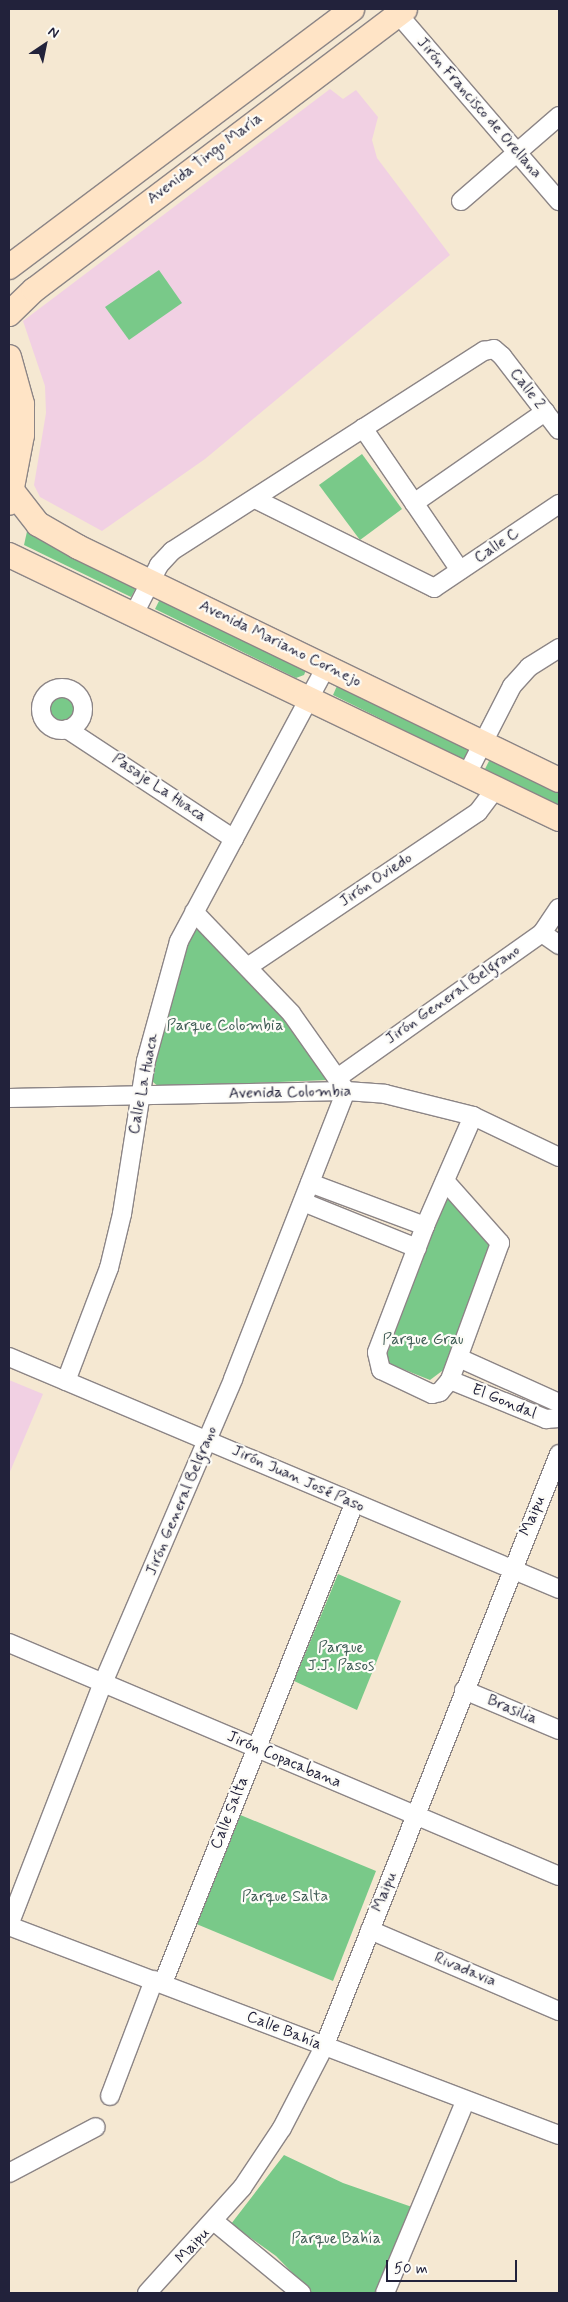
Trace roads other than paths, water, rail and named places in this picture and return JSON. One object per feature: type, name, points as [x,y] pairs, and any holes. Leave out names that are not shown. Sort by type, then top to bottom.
[{"type":"main road","name":"Avenida Tingo María","points":[[9,267],[352,9]]},
{"type":"main road","name":"Avenida Tingo María","points":[[9,314],[34,290],[402,11]]},
{"type":"main road","points":[[9,357],[22,404],[11,498]]},
{"type":"main road","name":"Avenida Mariano Cornejo","points":[[11,498],[38,524],[150,582],[559,780]]},
{"type":"main road","points":[[9,555],[135,612],[559,819]]},
{"type":"street","name":"Jirón Francisco de Orellana","points":[[402,11],[559,201]]},
{"type":"street","points":[[461,201],[516,151],[559,116]]},
{"type":"street","name":"Calle 2","points":[[363,428],[494,349],[559,430]]},
{"type":"street","points":[[414,503],[545,412]]},
{"type":"street","points":[[135,612],[150,582],[172,551],[363,428],[460,570]]},
{"type":"street","name":"Calle C","points":[[255,499],[434,588],[559,504]]},
{"type":"street","points":[[467,774],[512,686],[530,667],[559,648]]},
{"type":"street","name":"Calle La Huaca","points":[[66,1381],[108,1268],[122,1214],[139,1096],[168,974],[194,912],[326,667]]},
{"type":"street","name":"Pasaje La Huaca","points":[[77,729],[234,838]]},
{"type":"street","name":"Jirón Oviedo","points":[[249,966],[478,812],[496,788]]},
{"type":"street","name":"Jirón General Belgrano","points":[[9,1926],[103,1683],[207,1439],[303,1202],[343,1084],[542,934],[559,908]]},
{"type":"street","points":[[194,912],[249,966],[343,1084]]},
{"type":"street","points":[[542,934],[559,945]]},
{"type":"street","name":"Avenida Colombia","points":[[9,1098],[139,1096],[343,1084],[416,1099],[473,1116],[559,1158]]},
{"type":"street","points":[[445,1181],[500,1243],[450,1380],[440,1392],[432,1394],[381,1370],[377,1360],[416,1248],[473,1116]]},
{"type":"street","points":[[310,1183],[426,1226]]},
{"type":"street","points":[[303,1202],[416,1248]]},
{"type":"street","name":"Jirón Juan José Paso","points":[[9,1358],[207,1439],[354,1504],[559,1589]]},
{"type":"street","name":"El Gondal","points":[[459,1358],[559,1403]]},
{"type":"street","name":"El Gondal","points":[[450,1380],[546,1419],[559,1418]]},
{"type":"street","name":"Maipu","points":[[147,2293],[215,2222],[261,2162],[324,2047],[416,1815],[510,1569],[559,1454]]},
{"type":"street","name":"Calle Salta","points":[[110,2096],[256,1748],[354,1504]]},
{"type":"street","name":"Jirón Copacabana","points":[[9,1643],[559,1876]]},
{"type":"street","name":"Brasilia","points":[[464,1690],[559,1730]]},
{"type":"street","name":"Calle Bahía","points":[[9,1926],[465,2102],[559,2135]]},
{"type":"street","name":"Rivadavia","points":[[370,1930],[559,2011]]},
{"type":"street","points":[[386,2293],[465,2102]]},
{"type":"street","points":[[9,2173],[96,2127]]},
{"type":"street","points":[[215,2222],[301,2293]]},
{"type":"park label","name":"Parque Colombia","points":[[225,1026]]},
{"type":"park label","name":"Parque Grau","points":[[423,1340]]},
{"type":"park label","name":"Parque J.J. Pasos","points":[[341,1657]]},
{"type":"park label","name":"Parque Salta","points":[[285,1897]]},
{"type":"park label","name":"Parque Bahía","points":[[336,2239]]}]
